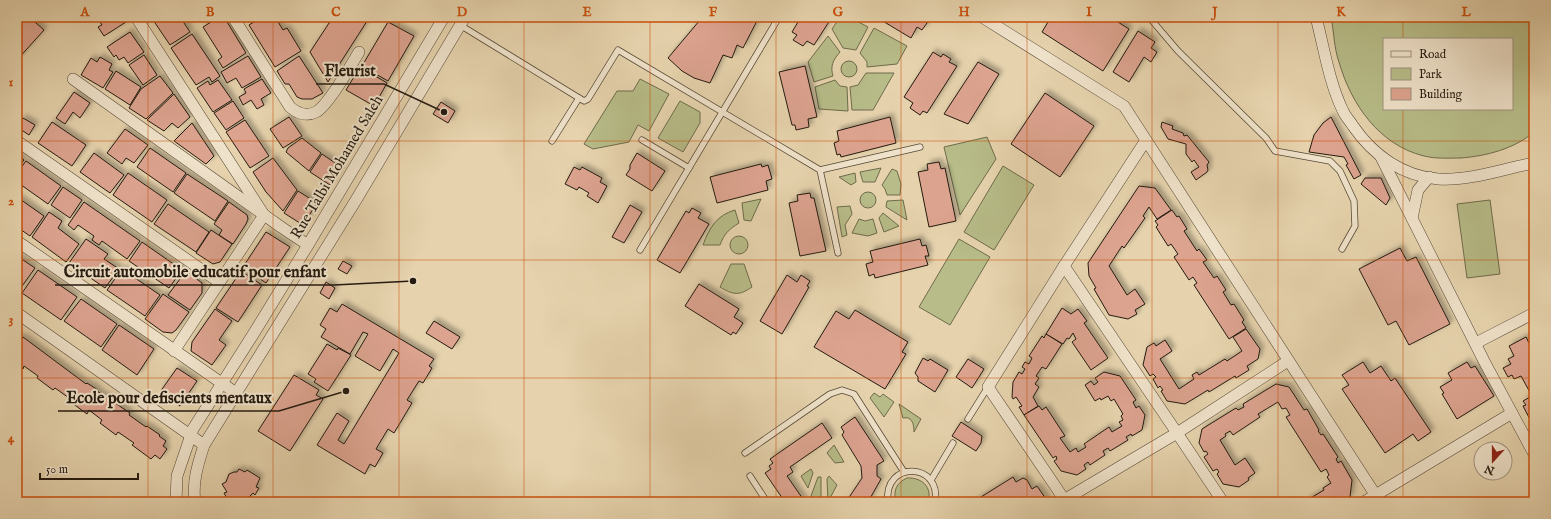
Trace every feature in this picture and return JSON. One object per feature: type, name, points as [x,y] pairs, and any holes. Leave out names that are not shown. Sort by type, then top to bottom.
[{"type":"street","points":[[136,17],[264,215]]},
{"type":"street","points":[[233,17],[290,107],[296,112],[304,114],[316,112],[324,105],[359,52]]},
{"type":"street","name":"Rue Talbi Mohamed Saleh","points":[[176,502],[176,476],[189,436],[308,245],[444,17]]},
{"type":"street","points":[[195,502],[194,479],[204,445],[348,213],[462,21],[447,17]]},
{"type":"street","points":[[982,17],[1124,106],[1377,499]]},
{"type":"street","points":[[1316,17],[1332,85],[1343,112],[1362,139],[1381,157],[1408,173],[1438,179],[1464,178],[1534,163]]},
{"type":"street","points":[[73,79],[308,245]]},
{"type":"street","points":[[1146,140],[988,387],[1065,501],[1288,361]]},
{"type":"street","points":[[17,141],[219,282]]},
{"type":"street","points":[[1381,157],[1534,454]]},
{"type":"street","points":[[1514,167],[1534,157]]},
{"type":"street","points":[[1412,218],[1418,190],[1429,177]]},
{"type":"street","points":[[174,351],[264,215]]},
{"type":"street","points":[[17,242],[236,393]]},
{"type":"street","points":[[1064,266],[1177,432],[1222,502]]},
{"type":"street","points":[[17,313],[189,436],[204,445]]},
{"type":"street","points":[[1476,343],[1534,314]]},
{"type":"street","points":[[1364,502],[1377,499],[1512,413]]},
{"type":"lane","points":[[640,250],[779,17]]},
{"type":"lane","points":[[1149,17],[1178,51],[1266,138],[1275,151],[1330,161],[1340,171],[1354,202],[1356,226],[1342,249]]},
{"type":"lane","points":[[462,21],[584,101],[588,99],[618,50],[820,170],[920,147]]},
{"type":"lane","points":[[552,141],[579,98]]},
{"type":"lane","points":[[642,140],[689,168]]},
{"type":"lane","points":[[820,170],[838,253]]},
{"type":"lane","points":[[968,419],[988,387]]},
{"type":"lane","points":[[745,453],[830,394],[842,390],[854,394],[904,472]]},
{"type":"lane","points":[[931,480],[953,443]]},
{"type":"lane","points":[[888,502],[888,487],[892,481],[897,475],[912,471],[919,472],[931,480],[935,487],[935,502]]},
{"type":"lane","points":[[750,476],[767,502]]},
{"type":"green space","points":[[840,17],[849,17],[868,27],[856,50],[843,48],[832,29]]},
{"type":"green space","points":[[1331,17],[1534,17],[1534,132],[1518,143],[1499,151],[1470,157],[1433,158],[1408,151],[1393,143],[1380,132],[1369,121],[1359,107],[1344,78],[1335,46]]},
{"type":"green space","points":[[874,28],[907,46],[897,64],[867,67],[867,62],[860,53]]},
{"type":"green space","points":[[828,36],[840,52],[833,63],[833,76],[814,82],[808,62]]},
{"type":"green space","points":[[849,61],[856,66],[857,69],[852,76],[849,77],[842,72],[841,69],[846,62]]},
{"type":"green space","points":[[866,73],[894,73],[873,110],[852,110],[850,87],[858,85]]},
{"type":"green space","points":[[640,79],[669,94],[649,131],[638,125],[629,142],[593,149],[584,144],[617,91],[633,91]]},
{"type":"green space","points":[[835,80],[840,86],[847,87],[848,111],[819,109],[815,87]]},
{"type":"green space","points":[[680,101],[700,112],[700,123],[683,152],[658,138]]},
{"type":"green space","points":[[987,137],[996,159],[960,215],[944,147]]},
{"type":"green space","points":[[1003,166],[1034,185],[994,250],[964,232]]},
{"type":"green space","points":[[881,168],[875,182],[863,182],[860,172]]},
{"type":"green space","points":[[892,169],[897,171],[901,184],[900,195],[887,195],[882,185]]},
{"type":"green space","points":[[855,173],[856,182],[851,185],[839,177]]},
{"type":"green space","points":[[865,192],[871,192],[876,197],[874,206],[871,208],[865,208],[860,203],[860,197]]},
{"type":"green space","points":[[761,199],[751,221],[744,220],[742,203]]},
{"type":"green space","points":[[903,200],[907,220],[886,207],[887,201]]},
{"type":"green space","points":[[1490,200],[1500,274],[1467,278],[1457,204]]},
{"type":"green space","points":[[850,206],[852,214],[845,225],[847,235],[842,237],[837,207]]},
{"type":"green space","points":[[735,210],[739,223],[727,232],[720,245],[703,245],[714,223],[723,215]]},
{"type":"green space","points":[[883,213],[899,226],[884,232],[879,218]]},
{"type":"green space","points":[[859,219],[865,221],[873,219],[877,233],[868,236],[852,233]]},
{"type":"green space","points":[[739,236],[745,239],[748,245],[745,251],[739,254],[733,251],[730,245],[733,239]]},
{"type":"green space","points":[[959,239],[990,257],[950,325],[919,307]]},
{"type":"green space","points":[[731,264],[744,264],[752,287],[740,293],[732,293],[720,287]]},
{"type":"green space","points":[[874,393],[880,397],[883,394],[894,402],[884,417],[870,398]]},
{"type":"green space","points":[[899,404],[921,419],[914,432],[912,421],[909,418],[903,418]]},
{"type":"green space","points":[[834,445],[844,462],[835,463],[827,453]]},
{"type":"green space","points":[[811,469],[813,473],[808,488],[801,476]]},
{"type":"green space","points":[[829,476],[837,485],[828,502],[827,479]]},
{"type":"green space","points":[[818,477],[821,477],[821,502],[815,502],[811,496]]},
{"type":"green space","points":[[907,478],[917,479],[925,484],[929,492],[928,502],[896,502],[896,488],[900,482]]},
{"type":"building","points":[[17,17],[29,17],[44,30],[17,60]]},
{"type":"building","points":[[92,17],[123,17],[126,22],[104,36],[98,27],[102,25],[98,19],[95,21]]},
{"type":"building","points":[[151,17],[180,17],[190,32],[170,45]]},
{"type":"building","points":[[219,17],[224,17],[246,53],[223,68],[218,60],[222,57],[203,27]]},
{"type":"building","points":[[245,17],[256,17],[248,22]]},
{"type":"building","points":[[262,17],[275,17],[283,30],[287,28],[301,51],[275,67],[249,25]]},
{"type":"building","points":[[333,17],[369,18],[328,82],[310,52]]},
{"type":"building","points":[[690,17],[759,17],[743,48],[737,45],[732,58],[723,55],[710,83],[694,78],[682,71],[668,58],[700,20]]},
{"type":"building","points":[[801,17],[832,17],[814,45],[807,41],[803,46],[793,40],[797,35],[792,32]]},
{"type":"building","points":[[876,17],[924,17],[929,20],[922,30],[917,27],[911,38]]},
{"type":"building","points":[[1051,17],[1110,17],[1129,29],[1103,71],[1042,32]]},
{"type":"building","points":[[388,22],[414,36],[388,81],[362,66]]},
{"type":"building","points":[[1138,31],[1155,42],[1151,48],[1157,52],[1151,62],[1144,57],[1129,82],[1113,72]]},
{"type":"building","points":[[130,32],[144,52],[128,63],[124,57],[119,60],[116,55],[114,57],[107,47]]},
{"type":"building","points":[[192,34],[220,76],[212,82],[209,77],[196,85],[171,48]]},
{"type":"building","points":[[17,36],[22,41],[17,46]]},
{"type":"building","points":[[933,52],[941,57],[943,54],[951,59],[949,62],[957,66],[927,113],[923,111],[920,115],[910,108],[913,103],[904,97]]},
{"type":"building","points":[[144,55],[157,75],[143,85],[129,65]]},
{"type":"building","points":[[248,56],[261,77],[242,88],[236,78],[227,83],[221,72]]},
{"type":"building","points":[[299,56],[323,93],[312,99],[302,99],[297,97],[289,84],[285,84],[277,71]]},
{"type":"building","points":[[100,57],[112,64],[109,70],[113,72],[103,88],[81,75],[91,58],[97,62]]},
{"type":"building","points":[[978,62],[999,74],[968,124],[944,114]]},
{"type":"building","points":[[805,66],[817,117],[808,119],[809,127],[796,130],[795,125],[792,125],[779,72]]},
{"type":"building","points":[[360,67],[387,83],[374,106],[346,90]]},
{"type":"building","points":[[116,71],[141,87],[130,105],[105,89]]},
{"type":"building","points":[[160,76],[173,93],[146,119],[129,108],[141,89]]},
{"type":"building","points":[[262,79],[271,93],[261,99],[264,105],[257,109],[251,100],[243,105],[239,97],[246,93],[244,89]]},
{"type":"building","points":[[218,80],[232,100],[213,112],[197,88],[208,81],[210,85]]},
{"type":"building","points":[[74,92],[90,103],[80,118],[73,112],[65,124],[56,118]]},
{"type":"building","points":[[1045,93],[1094,126],[1060,177],[1011,144]]},
{"type":"building","points":[[174,94],[190,117],[178,128],[172,123],[164,131],[147,120]]},
{"type":"building","points":[[233,101],[244,118],[226,130],[214,113]]},
{"type":"building","points":[[441,102],[455,111],[448,123],[433,114]]},
{"type":"building","points":[[289,117],[302,136],[283,148],[270,129]]},
{"type":"building","points":[[890,117],[896,143],[841,157],[840,154],[837,155],[834,143],[839,141],[837,131]]},
{"type":"building","points":[[1331,117],[1361,175],[1354,179],[1346,165],[1348,164],[1344,157],[1309,152],[1314,135],[1323,123]]},
{"type":"building","points":[[23,118],[35,125],[29,135],[17,127]]},
{"type":"building","points":[[245,120],[269,156],[250,168],[226,132]]},
{"type":"building","points":[[52,122],[86,145],[72,166],[38,143]]},
{"type":"building","points":[[1162,122],[1173,126],[1172,129],[1183,133],[1184,136],[1187,135],[1209,162],[1207,165],[1207,172],[1196,180],[1191,172],[1199,167],[1194,160],[1192,162],[1186,154],[1186,144],[1168,139],[1161,127]]},
{"type":"building","points":[[192,123],[214,156],[206,164],[174,141]]},
{"type":"building","points":[[125,129],[148,145],[134,163],[126,158],[122,164],[107,153]]},
{"type":"building","points":[[302,138],[321,153],[309,171],[286,152],[288,148]]},
{"type":"building","points":[[150,148],[186,173],[173,192],[137,167]]},
{"type":"building","points":[[94,153],[124,175],[110,193],[80,172]]},
{"type":"building","points":[[637,153],[665,171],[652,191],[626,175]]},
{"type":"building","points":[[322,154],[341,167],[330,185],[310,172]]},
{"type":"building","points":[[17,155],[24,160],[17,169]]},
{"type":"building","points":[[273,158],[297,190],[283,211],[266,192],[253,172]]},
{"type":"building","points":[[26,161],[61,186],[48,204],[17,182],[17,173]]},
{"type":"building","points":[[939,162],[941,169],[945,168],[956,221],[929,227],[918,172],[928,170],[927,164]]},
{"type":"building","points":[[761,164],[762,167],[768,165],[772,179],[766,181],[768,190],[717,203],[710,177]]},
{"type":"building","points":[[574,167],[580,170],[582,167],[602,178],[600,182],[607,186],[598,203],[587,196],[589,193],[579,187],[577,190],[565,184]]},
{"type":"building","points":[[128,173],[167,200],[152,222],[113,195]]},
{"type":"building","points":[[187,174],[228,201],[215,221],[174,193]]},
{"type":"building","points":[[1365,178],[1381,178],[1390,198],[1386,205],[1361,184]]},
{"type":"building","points":[[1139,186],[1155,188],[1171,210],[1157,219],[1149,207],[1143,216],[1145,218],[1124,248],[1122,246],[1109,266],[1127,295],[1135,289],[1145,304],[1135,310],[1137,314],[1128,319],[1109,315],[1094,289],[1096,288],[1089,276],[1088,263]]},
{"type":"building","points":[[63,187],[82,200],[70,218],[51,205]]},
{"type":"building","points":[[298,191],[317,203],[303,225],[284,213]]},
{"type":"building","points":[[810,193],[811,198],[814,198],[826,251],[800,256],[789,203],[798,201],[797,195]]},
{"type":"building","points":[[17,197],[44,216],[30,236],[17,227]]},
{"type":"building","points":[[84,202],[140,241],[127,259],[102,241],[99,245],[92,240],[94,236],[78,225],[74,230],[68,225]]},
{"type":"building","points":[[229,202],[247,215],[248,219],[233,244],[219,235],[222,230],[214,224]]},
{"type":"building","points":[[168,204],[209,232],[196,252],[154,224]]},
{"type":"building","points":[[630,205],[642,212],[624,243],[612,237]]},
{"type":"building","points":[[692,208],[701,213],[698,218],[709,224],[680,273],[657,260],[686,211],[689,213]]},
{"type":"building","points":[[1172,210],[1177,217],[1179,216],[1187,229],[1184,231],[1197,251],[1199,249],[1207,260],[1203,262],[1214,278],[1217,276],[1226,290],[1223,292],[1231,305],[1234,304],[1244,320],[1242,322],[1246,328],[1229,339],[1194,285],[1197,283],[1193,277],[1189,280],[1174,257],[1178,254],[1171,244],[1168,246],[1156,227],[1158,225],[1155,221]]},
{"type":"building","points":[[49,212],[62,221],[58,228],[79,244],[66,262],[32,237]]},
{"type":"building","points":[[211,230],[232,244],[220,262],[213,264],[196,253]]},
{"type":"building","points":[[266,232],[290,247],[266,283],[243,267]]},
{"type":"building","points":[[86,239],[108,254],[104,259],[119,269],[105,288],[69,263]]},
{"type":"building","points":[[920,239],[922,246],[926,245],[929,256],[925,256],[928,265],[875,278],[874,274],[869,276],[866,264],[873,262],[870,251]]},
{"type":"building","points":[[142,242],[182,270],[169,288],[129,261]]},
{"type":"building","points":[[1400,248],[1407,261],[1416,257],[1450,324],[1409,345],[1396,321],[1388,325],[1359,269]]},
{"type":"building","points":[[17,256],[35,268],[20,289],[17,288]]},
{"type":"building","points":[[343,261],[352,266],[347,274],[338,269]]},
{"type":"building","points":[[122,269],[160,295],[145,316],[107,290]]},
{"type":"building","points":[[38,270],[77,297],[61,320],[22,293]]},
{"type":"building","points":[[186,271],[202,283],[202,293],[190,310],[168,295]]},
{"type":"building","points":[[241,271],[262,285],[238,322],[216,308]]},
{"type":"building","points":[[787,275],[797,282],[801,275],[810,281],[807,286],[809,287],[782,334],[760,321]]},
{"type":"building","points":[[326,282],[335,288],[329,299],[320,293]]},
{"type":"building","points":[[699,284],[739,309],[734,317],[743,323],[736,334],[733,332],[731,335],[685,306]]},
{"type":"building","points":[[163,294],[189,312],[176,330],[172,333],[163,332],[145,319]]},
{"type":"building","points":[[81,299],[117,324],[101,347],[64,321]]},
{"type":"building","points":[[342,304],[434,359],[429,366],[432,368],[423,383],[419,381],[407,400],[412,403],[394,433],[388,429],[376,449],[383,453],[375,467],[370,464],[365,474],[317,445],[337,413],[349,421],[338,440],[344,444],[399,353],[393,349],[380,371],[355,356],[368,334],[363,332],[350,354],[321,337],[326,329],[320,325],[330,308],[337,312]]},
{"type":"building","points":[[1062,308],[1071,314],[1078,309],[1087,321],[1084,323],[1108,358],[1091,370],[1072,342],[1076,339],[1073,333],[1063,344],[1046,334]]},
{"type":"building","points":[[215,309],[232,321],[219,340],[226,345],[212,365],[191,351],[192,342]]},
{"type":"building","points":[[855,310],[908,342],[902,352],[906,354],[885,389],[814,347],[836,311],[849,319]]},
{"type":"building","points":[[434,321],[460,337],[452,349],[426,333]]},
{"type":"building","points":[[119,325],[154,349],[137,375],[102,350]]},
{"type":"building","points":[[1246,329],[1260,349],[1258,359],[1247,366],[1249,370],[1236,378],[1235,376],[1209,392],[1208,390],[1185,404],[1167,401],[1161,391],[1163,390],[1160,386],[1158,388],[1153,379],[1156,377],[1153,374],[1150,376],[1143,365],[1147,347],[1154,343],[1156,346],[1165,340],[1172,351],[1160,359],[1179,389],[1194,379],[1192,375],[1197,372],[1199,375],[1225,359],[1227,361],[1242,351],[1233,337]]},
{"type":"building","points":[[1046,334],[1062,344],[1046,369],[1042,367],[1036,376],[1039,378],[1035,384],[1039,387],[1033,397],[1038,406],[1024,415],[1019,407],[1022,406],[1016,397],[1013,399],[1012,397],[1013,382],[1019,372],[1022,374],[1025,369],[1022,367],[1025,362],[1029,364],[1032,358],[1029,356],[1042,336],[1044,338]]},
{"type":"building","points":[[17,335],[22,339],[23,337],[86,384],[87,383],[98,390],[97,391],[130,413],[129,415],[160,435],[159,436],[166,441],[163,446],[167,449],[160,459],[155,455],[151,459],[132,445],[134,443],[118,432],[116,435],[100,423],[102,420],[89,410],[87,414],[68,400],[69,398],[55,388],[53,390],[37,378],[38,376],[24,366],[23,369],[17,365]]},
{"type":"building","points":[[1526,337],[1529,343],[1534,340],[1534,427],[1523,406],[1526,405],[1523,401],[1532,396],[1521,376],[1514,379],[1512,375],[1508,377],[1503,368],[1511,364],[1508,359],[1514,356],[1509,346]]},
{"type":"building","points":[[327,344],[337,350],[338,348],[351,355],[328,391],[314,382],[316,379],[308,374]]},
{"type":"building","points":[[923,358],[928,361],[930,359],[948,370],[935,392],[918,381],[918,377],[915,373]]},
{"type":"building","points":[[968,359],[984,369],[972,388],[956,377]]},
{"type":"building","points":[[1363,362],[1370,373],[1381,366],[1391,381],[1395,378],[1431,432],[1418,441],[1413,434],[1385,453],[1342,389],[1349,385],[1342,375]]},
{"type":"building","points":[[1467,362],[1471,368],[1475,366],[1494,396],[1457,419],[1442,394],[1444,393],[1440,387],[1452,380],[1448,373]]},
{"type":"building","points":[[177,368],[197,381],[180,406],[160,392]]},
{"type":"building","points":[[1104,372],[1120,376],[1136,400],[1133,402],[1136,408],[1139,406],[1145,415],[1142,430],[1132,436],[1131,434],[1126,437],[1128,440],[1110,451],[1108,448],[1103,451],[1105,455],[1090,465],[1088,462],[1084,465],[1086,469],[1077,475],[1061,471],[1054,461],[1057,459],[1056,456],[1053,458],[1024,415],[1039,406],[1042,410],[1046,407],[1065,436],[1060,438],[1070,452],[1076,448],[1078,452],[1086,447],[1084,444],[1109,427],[1112,432],[1122,426],[1119,422],[1123,420],[1121,416],[1123,414],[1114,399],[1111,401],[1108,396],[1101,400],[1100,398],[1095,401],[1085,385],[1091,381],[1094,385],[1098,382],[1095,378]]},
{"type":"building","points":[[294,375],[319,390],[316,395],[323,399],[290,451],[258,431]]},
{"type":"building","points":[[1276,384],[1289,387],[1304,410],[1307,409],[1319,430],[1318,431],[1321,435],[1323,434],[1338,457],[1336,459],[1338,463],[1341,461],[1352,480],[1350,497],[1342,502],[1339,500],[1335,502],[1304,502],[1324,490],[1323,488],[1331,483],[1327,477],[1329,475],[1326,469],[1321,472],[1286,417],[1290,415],[1286,408],[1282,409],[1278,402],[1258,414],[1260,417],[1233,435],[1230,431],[1220,440],[1235,465],[1245,458],[1255,473],[1248,478],[1249,480],[1239,487],[1223,484],[1217,474],[1219,472],[1217,469],[1213,471],[1204,457],[1208,454],[1206,451],[1204,452],[1199,443],[1202,429],[1236,408],[1238,410],[1244,407],[1243,404]]},
{"type":"building","points":[[855,417],[884,461],[877,465],[877,476],[881,479],[868,502],[846,502],[862,478],[861,466],[842,435],[844,432],[841,427]]},
{"type":"building","points":[[961,422],[982,436],[981,443],[976,451],[952,436]]},
{"type":"building","points":[[822,423],[832,438],[790,467],[793,472],[787,476],[805,502],[785,502],[765,473],[771,469],[769,466],[773,463],[770,459]]},
{"type":"building","points":[[239,469],[245,472],[247,470],[260,478],[256,487],[259,488],[255,495],[253,493],[248,498],[249,501],[247,502],[229,502],[224,493],[227,492],[222,484],[226,482],[229,474],[237,472]]},
{"type":"building","points":[[1013,477],[1016,482],[1023,478],[1027,480],[1032,489],[1037,486],[1048,502],[973,502]]},
{"type":"place","name":"Fleurist","points":[[444,112]]},
{"type":"place","name":"Circuit automobile educatif pour enfant","points":[[413,281]]},
{"type":"place","name":"Ecole pour defiscients mentaux","points":[[346,391]]}]
